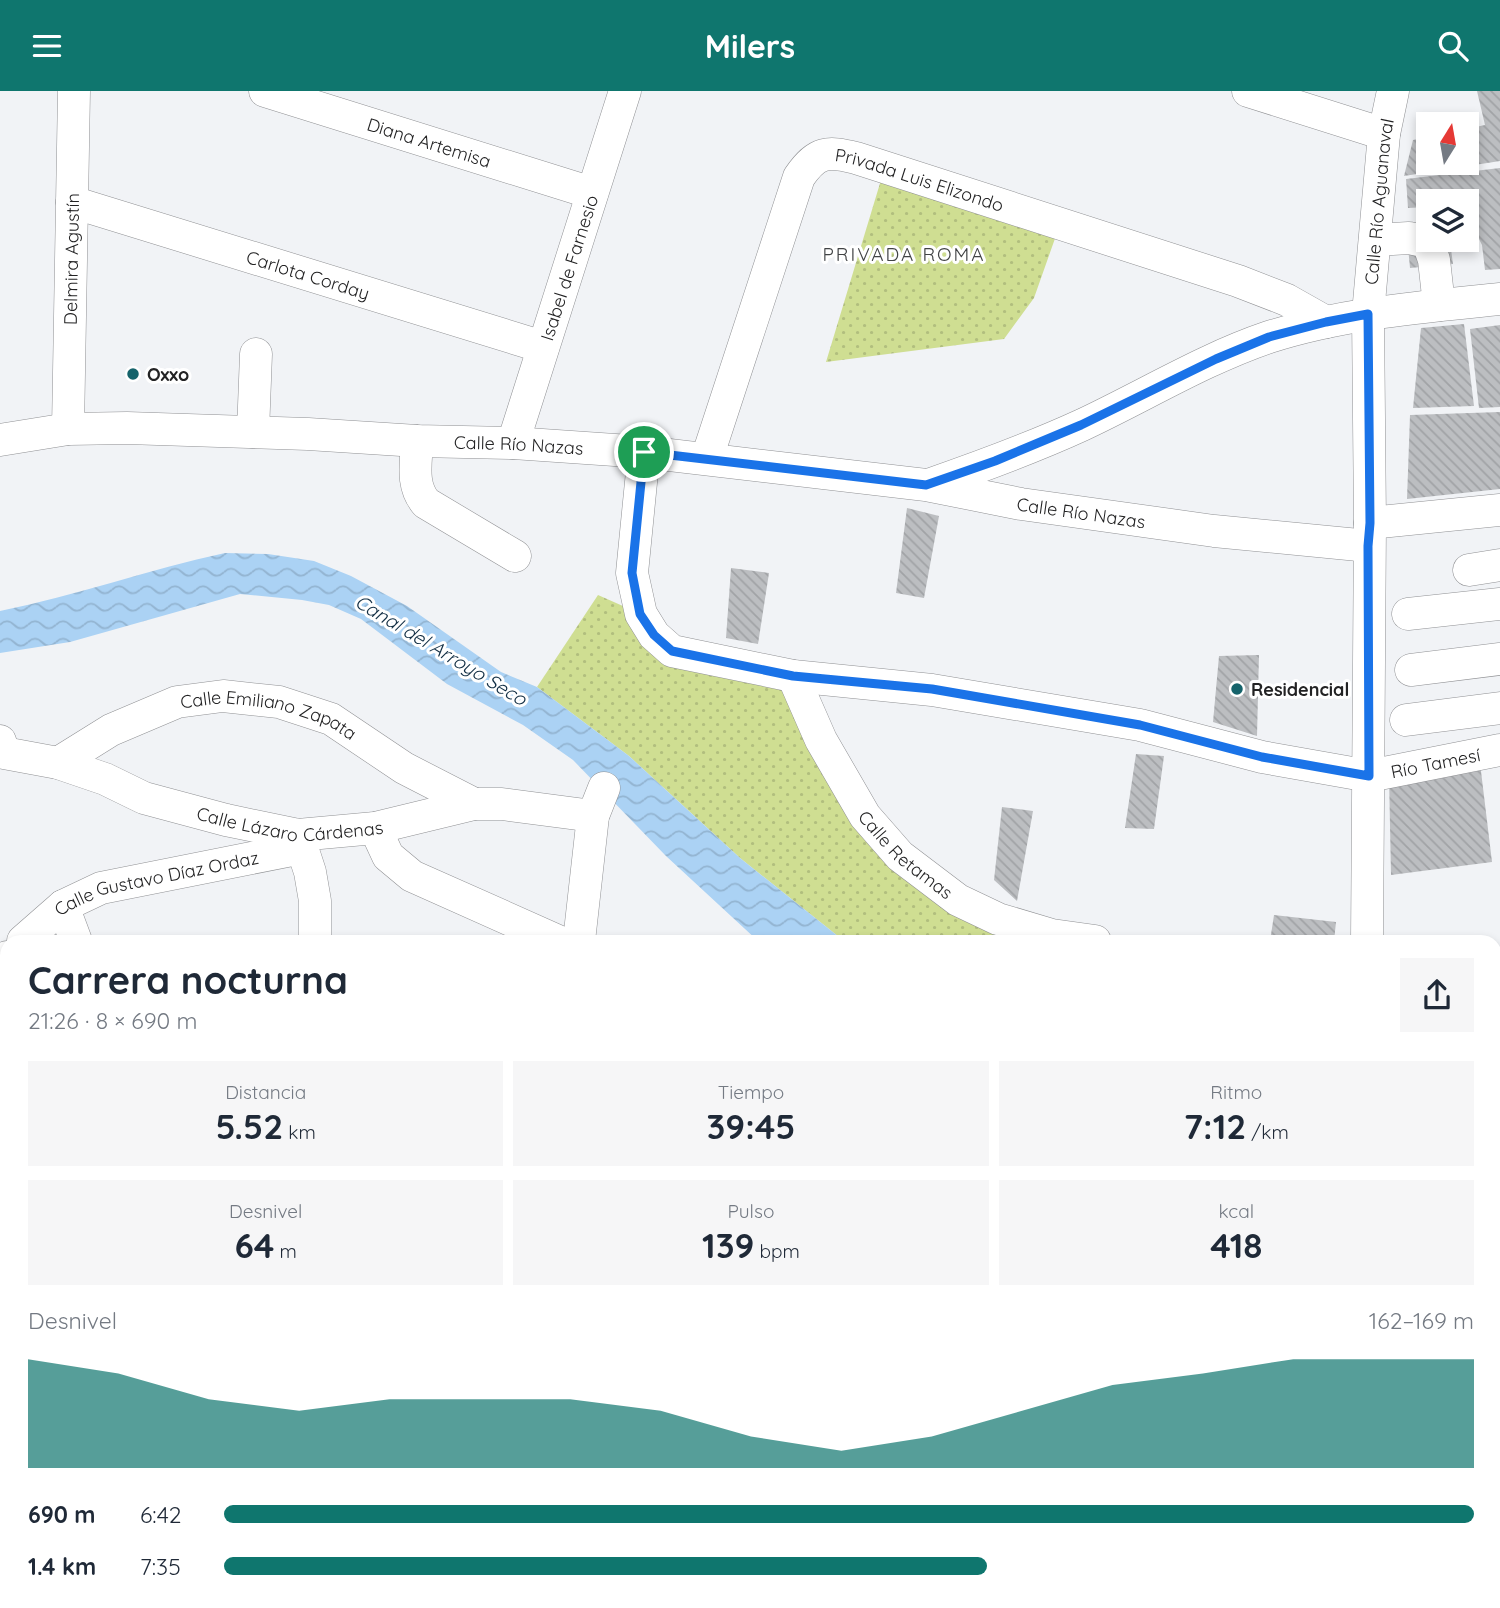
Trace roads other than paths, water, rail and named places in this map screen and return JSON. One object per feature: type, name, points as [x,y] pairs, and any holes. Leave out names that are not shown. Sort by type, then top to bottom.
[{"type":"street","name":"Delmira Agustín","points":[[68,429],[74,91]]},
{"type":"street","name":"Diana Artemisa","points":[[265,91],[592,193]]},
{"type":"street","name":"Isabel de Farnesio","points":[[513,443],[625,91]]},
{"type":"street","points":[[1248,91],[1384,134]]},
{"type":"street","name":"Calle Río Aguanaval","points":[[1367,935],[1368,314],[1384,134],[1393,91]]},
{"type":"street","name":"Privada Luis Elizondo","points":[[707,458],[799,177],[811,160],[831,153],[856,158],[1238,281],[1287,300],[1326,322]]},
{"type":"street","name":"Carlota Corday","points":[[72,202],[543,347]]},
{"type":"street","points":[[1375,240],[1419,239],[1428,242],[1434,260],[1439,305]]},
{"type":"street","points":[[926,485],[995,461],[1081,425],[1216,359],[1269,337],[1368,314],[1500,299]]},
{"type":"street","points":[[253,432],[256,354]]},
{"type":"street","name":"Calle Río Nazas","points":[[0,440],[68,429],[253,432],[513,443],[644,452],[926,485],[1021,504],[1214,531],[1369,535],[1500,510]]},
{"type":"street","points":[[417,441],[415,484],[418,494],[426,503],[515,556]]},
{"type":"street","name":"Río Tamesí","points":[[644,452],[632,573],[640,614],[654,635],[672,651],[793,676],[932,689],[1082,714],[1140,725],[1262,757],[1369,776],[1500,750]]},
{"type":"street","points":[[1469,570],[1500,565]]},
{"type":"street","points":[[1408,614],[1500,604]]},
{"type":"street","points":[[1411,670],[1500,659]]},
{"type":"street","name":"Calle Retamas","points":[[793,676],[821,740],[865,815],[900,856],[958,900],[998,919],[1052,935]]},
{"type":"street","name":"Calle Emiliano Zapata","points":[[58,763],[111,730],[177,702],[223,696],[279,702],[331,719],[404,768],[474,804]]},
{"type":"street","points":[[1406,720],[1500,708]]},
{"type":"street","name":"Calle Lázaro Cárdenas","points":[[1,749],[58,763],[105,779],[144,797],[300,841],[375,828],[474,804],[599,802],[580,935]]},
{"type":"street","points":[[375,828],[388,856],[412,876],[545,935]]},
{"type":"street","points":[[300,841],[316,901],[315,935]]},
{"type":"street","name":"Calle Gustavo Díaz Ordaz","points":[[30,935],[63,906],[101,888],[300,841]]},
{"type":"street","points":[[63,906],[74,935]]},
{"type":"water","name":"Canal del Arroyo Seco","points":[[225,553],[268,554],[314,561],[351,576],[407,606],[501,672],[537,687],[629,756],[740,858],[836,935],[752,935],[666,856],[573,760],[523,725],[447,684],[361,619],[329,605],[240,594],[70,642],[0,653],[0,611]]},
{"type":"place","name":"Oxxo","points":[[133,374]]},
{"type":"place","name":"Residencial","points":[[1237,689]]},
{"type":"district","name":"PRIVADA ROMA","points":[[904,254]]}]
